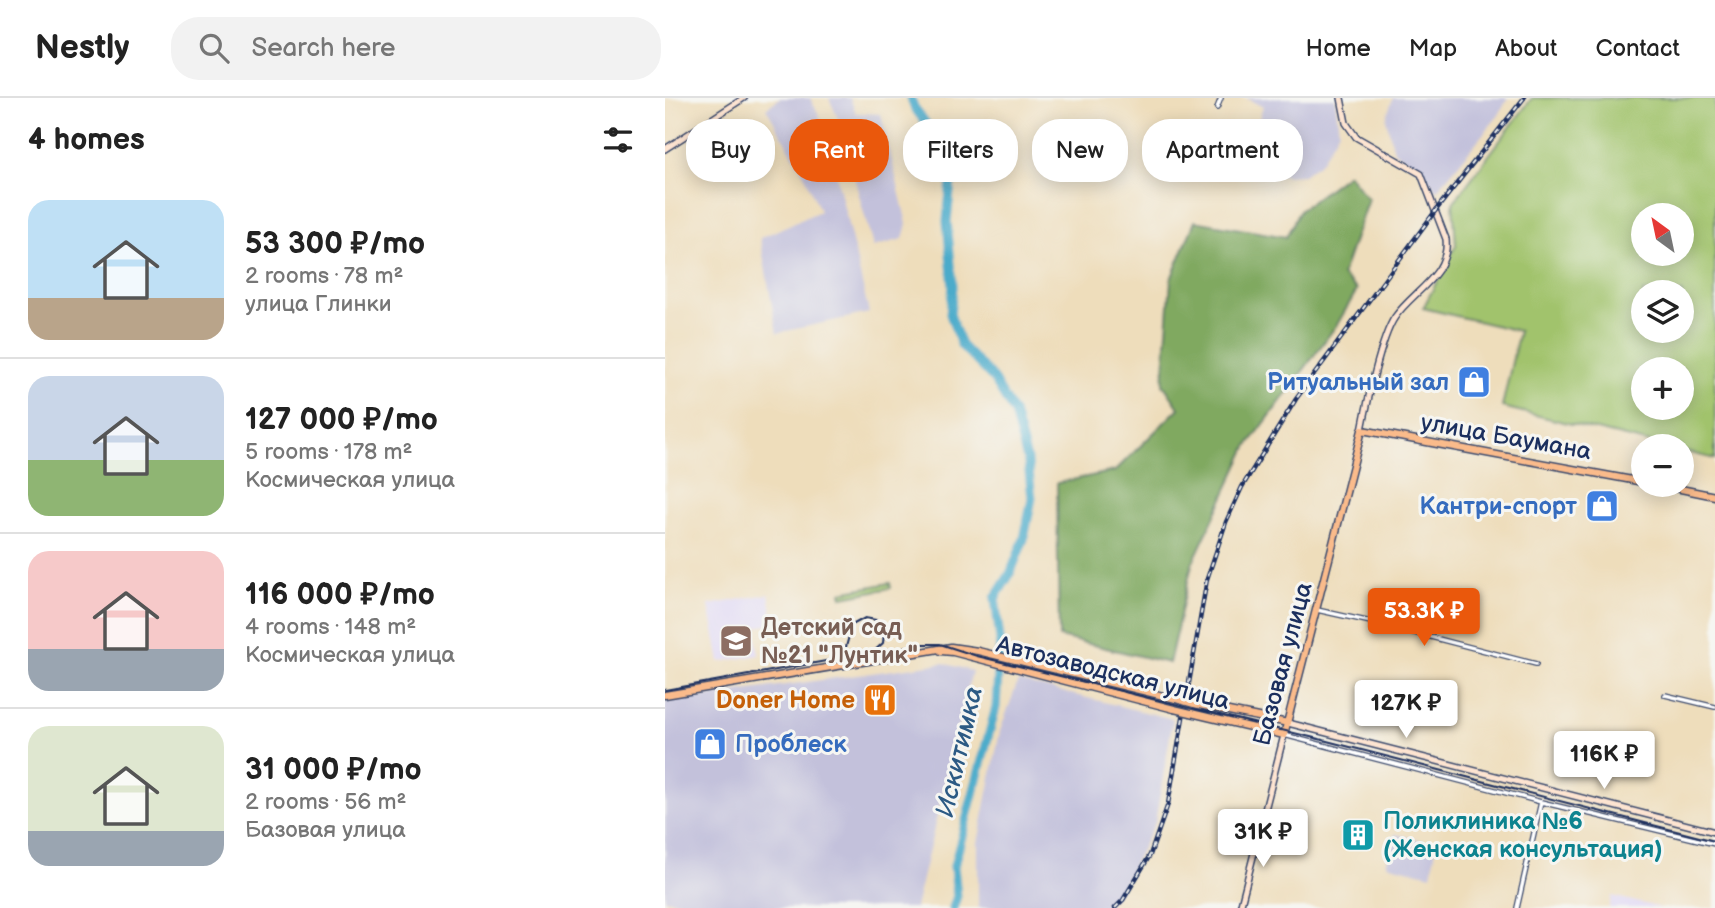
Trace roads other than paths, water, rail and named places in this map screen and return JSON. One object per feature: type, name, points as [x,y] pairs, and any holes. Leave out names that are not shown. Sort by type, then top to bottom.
[{"type":"main road","points":[[665,149],[744,98]]},
{"type":"main road","points":[[1341,98],[1346,123],[1356,137],[1421,174],[1447,247],[1441,266],[1433,277],[1401,309],[1388,328],[1362,430]]},
{"type":"main road","name":"улица Баумана","points":[[1362,430],[1631,480]]},
{"type":"main road","name":"Базовая улица","points":[[1240,908],[1362,430]]},
{"type":"main road","points":[[1694,492],[1715,496]]},
{"type":"main road","name":"Автозаводская улица","points":[[665,695],[951,647],[978,651],[1194,704],[1288,723]]},
{"type":"main road","name":"Автозаводская улица","points":[[932,650],[953,652],[1284,735]]},
{"type":"main road","points":[[1288,723],[1715,832]]},
{"type":"street","points":[[1217,108],[1221,98]]},
{"type":"street","points":[[1317,610],[1536,664]]},
{"type":"street","points":[[1665,695],[1715,707]]},
{"type":"street","points":[[1284,735],[1715,844]]},
{"type":"street","points":[[1517,908],[1541,802]]},
{"type":"waterway","name":"Искитимка","points":[[911,98],[944,157],[951,182],[947,221],[953,286],[950,314],[961,345],[992,377],[1014,413],[1028,463],[1032,498],[1024,539],[1010,574],[995,598],[1000,640],[996,707],[954,866],[957,896],[953,908]]},
{"type":"tram line","points":[[835,657],[846,647],[852,625],[865,618],[876,620],[884,632],[883,643],[873,652]]},
{"type":"tram line","points":[[665,690],[920,644],[940,644],[977,656],[1323,740],[1715,841]]},
{"type":"railway","points":[[1115,908],[1123,900],[1150,855],[1168,804],[1207,579],[1226,522],[1242,487],[1296,399],[1436,210],[1524,98]]},
{"type":"place","name":"Ритуальный зал","points":[[1474,382]]},
{"type":"place","name":"Кантри-спорт","points":[[1602,506]]},
{"type":"place","name":"Детский сад №21 \"Лунтик\"","points":[[736,641]]},
{"type":"place","name":"Doner Home","points":[[880,700]]},
{"type":"place","name":"Проблеск","points":[[710,744]]},
{"type":"place","name":"Поликлиника №6 (Женская консультация)","points":[[1358,835]]}]
